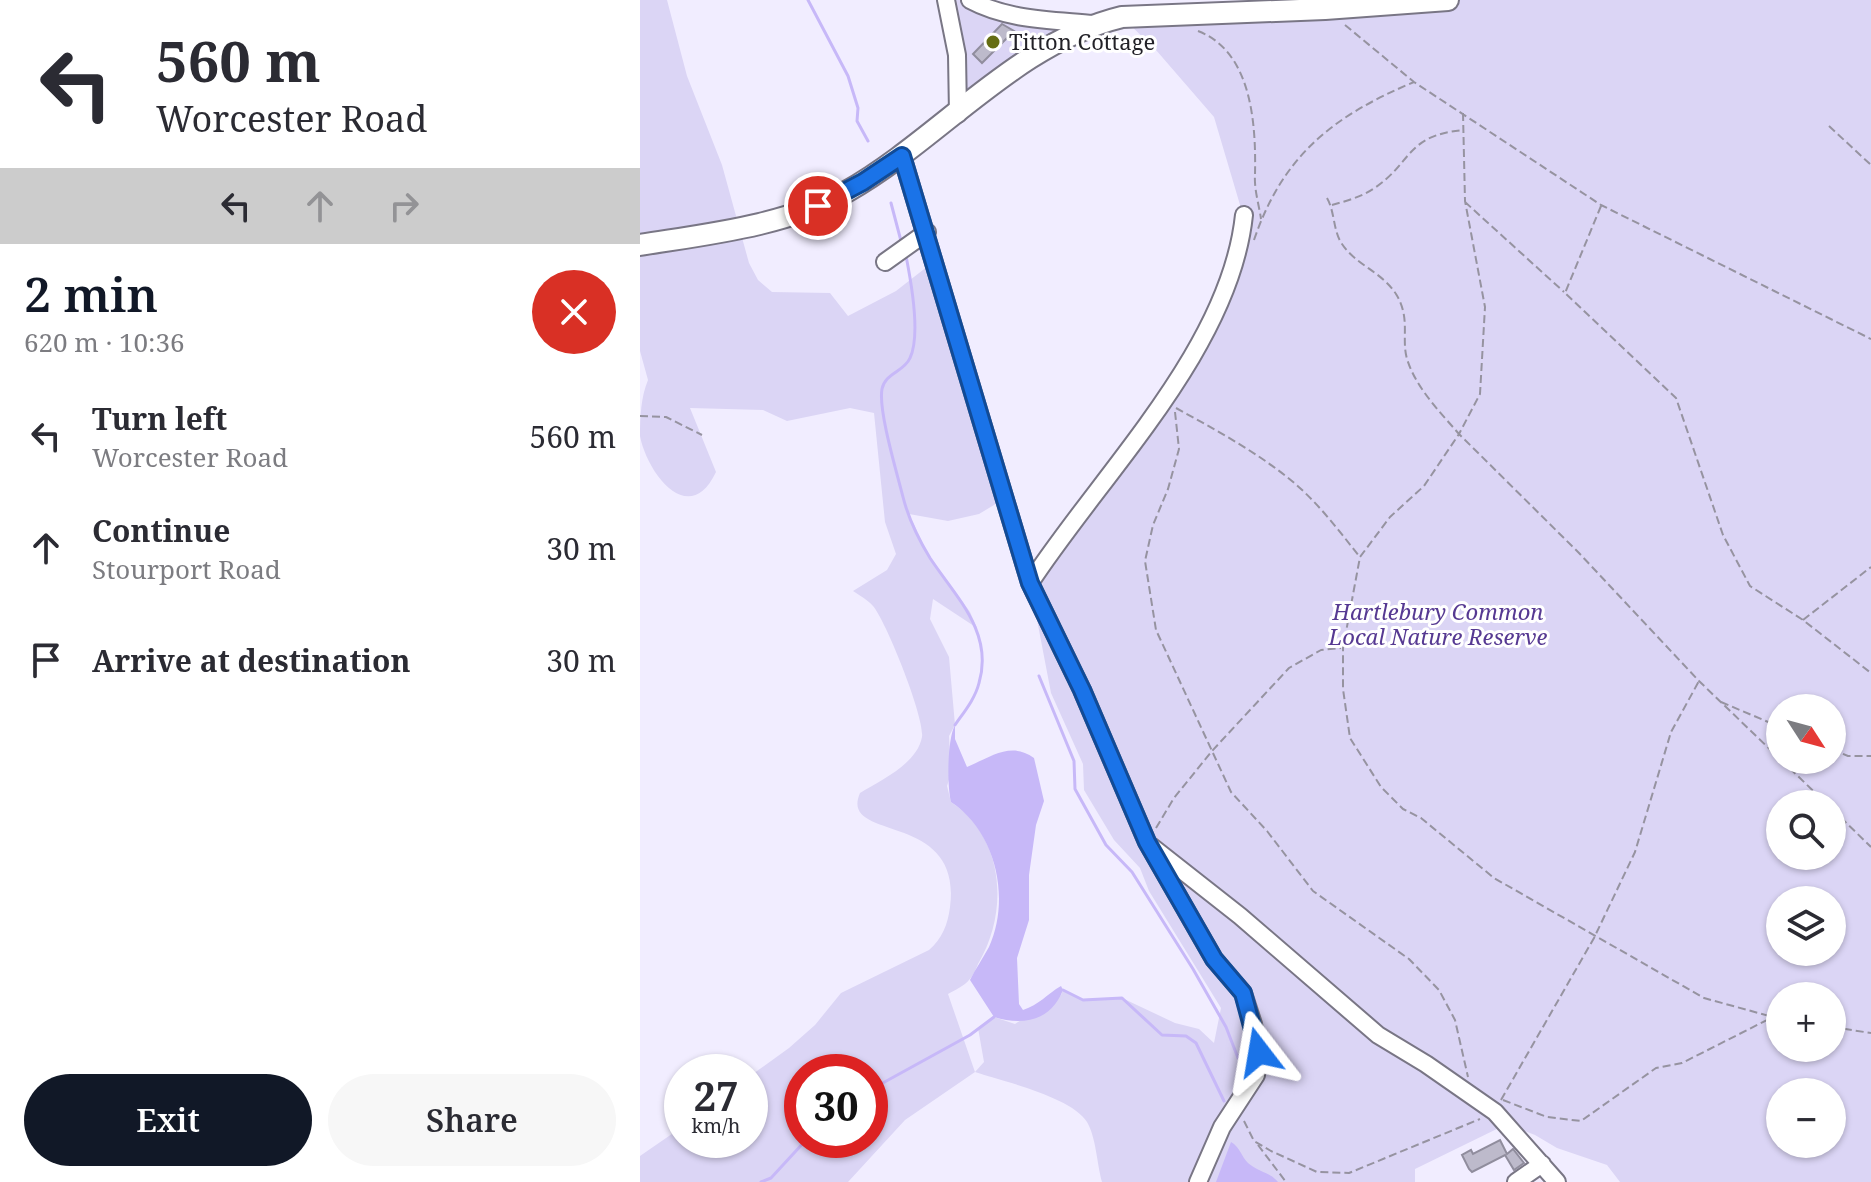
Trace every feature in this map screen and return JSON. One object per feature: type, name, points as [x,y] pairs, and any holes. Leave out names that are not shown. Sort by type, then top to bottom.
[{"type":"main road","points":[[640,245],[797,213],[836,198],[897,159],[1057,41],[1093,24],[1122,17],[1290,5],[1325,9],[1448,0]]},
{"type":"street","points":[[946,0],[957,55],[958,114]]},
{"type":"street","points":[[970,0],[1002,13],[1093,24]]},
{"type":"street","points":[[897,159],[927,232],[1030,583],[1082,690],[1147,842],[1214,959],[1243,993],[1259,1052],[1256,1075],[1222,1127],[1198,1182]]},
{"type":"street","points":[[1030,583],[1066,528],[1176,384],[1197,348],[1237,253],[1244,215]]},
{"type":"street","points":[[885,262],[927,232]]},
{"type":"street","points":[[1147,842],[1240,916],[1378,1035],[1495,1112],[1557,1182]]},
{"type":"street","points":[[1516,1182],[1542,1164]]},
{"type":"path","points":[[1325,9],[1414,82],[1601,205],[1871,339]]},
{"type":"path","points":[[1204,33],[1226,50],[1245,80],[1257,151],[1254,177],[1261,219]]},
{"type":"path","points":[[1253,243],[1261,219],[1283,176],[1308,145],[1339,120],[1377,98],[1414,82]]},
{"type":"path","points":[[1463,113],[1465,201],[1485,307],[1480,394],[1459,434],[1424,486],[1390,517],[1360,557],[1343,648],[1343,689],[1350,738],[1381,787],[1403,809],[1421,818],[1494,878],[1594,938],[1704,998],[1766,1016]]},
{"type":"path","points":[[1829,126],[1871,165]]},
{"type":"path","points":[[1331,205],[1374,188],[1414,148],[1437,133],[1464,130]]},
{"type":"path","points":[[1327,198],[1339,242],[1354,259],[1381,276],[1397,295],[1407,327],[1407,358],[1426,396],[1459,434],[1579,553],[1699,681],[1766,745]]},
{"type":"path","points":[[1465,201],[1676,398],[1723,535],[1750,586],[1803,620],[1871,673]]},
{"type":"path","points":[[1565,293],[1601,205]]},
{"type":"path","points":[[1360,557],[1327,516],[1288,478],[1228,437],[1174,407],[1179,449],[1168,489],[1153,525],[1145,561],[1156,630],[1231,792],[1267,831],[1313,891],[1409,959],[1439,990],[1455,1020],[1465,1061],[1468,1076],[1460,1087]]},
{"type":"path","points":[[640,416],[666,417],[702,435]]},
{"type":"path","points":[[1803,620],[1871,567]]},
{"type":"path","points":[[1147,842],[1174,798],[1212,751],[1289,668],[1321,650],[1343,648]]},
{"type":"path","points":[[1699,681],[1671,732],[1635,852],[1594,938],[1502,1099],[1547,1117],[1581,1121],[1656,1068],[1682,1063],[1766,1021]]},
{"type":"path","points":[[1720,701],[1766,721]]},
{"type":"path","points":[[1846,755],[1871,756]]},
{"type":"path","points":[[1796,774],[1812,790]]},
{"type":"path","points":[[1846,823],[1871,847]]},
{"type":"path","points":[[1846,1029],[1871,1033]]},
{"type":"path","points":[[1241,1100],[1245,1128],[1286,1182]]},
{"type":"path","points":[[1254,1141],[1317,1172],[1349,1173],[1495,1112]]},
{"type":"green space","points":[[640,0],[667,0],[687,76],[722,165],[749,263],[758,280],[772,292],[830,293],[848,316],[896,291],[928,266],[1004,499],[979,514],[948,521],[909,514],[928,554],[970,612],[977,628],[933,599],[930,619],[949,657],[955,725],[949,736],[951,773],[947,786],[951,802],[969,817],[982,835],[996,877],[997,899],[988,944],[970,978],[948,994],[975,1072],[905,1120],[888,1138],[888,1054],[784,1054],[784,1158],[870,1158],[848,1182],[640,1182],[640,1156],[664,1139],[664,1158],[768,1158],[768,1063],[815,1025],[841,993],[929,950],[946,925],[950,907],[949,876],[938,855],[921,841],[867,818],[858,808],[860,793],[906,763],[919,747],[922,737],[911,691],[887,630],[873,606],[853,591],[887,570],[896,554],[885,522],[874,413],[850,408],[787,421],[763,410],[690,408],[716,472],[705,488],[694,496],[682,495],[660,479],[644,451],[640,421],[648,380],[640,351]]},
{"type":"green space","points":[[946,0],[970,0],[1093,24],[958,114]]},
{"type":"green space","name":"Hartlebury Common Local Nature Reserve","points":[[1294,0],[1871,0],[1871,1182],[1620,1182],[1607,1165],[1557,1148],[1507,1124],[1415,1169],[1415,1182],[1102,1182],[1087,1122],[1067,1105],[975,1072],[984,1062],[978,1028],[994,1017],[1015,1024],[1061,995],[1063,990],[1084,1000],[1122,998],[1175,1023],[1199,1029],[1214,1043],[1221,1008],[1149,891],[1140,868],[1114,840],[1084,790],[1083,764],[1051,693],[1030,583],[1197,348],[1243,215],[1214,117],[1156,50],[1122,17],[1285,10]]},
{"type":"shaded area","points":[[955,725],[955,739],[967,767],[1001,752],[1017,751],[1034,758],[1044,801],[1036,825],[1029,875],[1029,920],[1017,958],[1019,1004],[1023,1010],[1061,986],[1063,990],[1044,1015],[1025,1021],[994,1017],[970,980],[996,928],[999,887],[989,848],[979,830],[951,802],[948,763]]},
{"type":"shaded area","points":[[1231,1142],[1248,1163],[1278,1182],[1216,1182]]},
{"type":"building","name":"Titton Cottage","points":[[1002,24],[1014,31],[982,63],[973,54]]},
{"type":"building","points":[[1500,1140],[1507,1154],[1513,1149],[1524,1163],[1514,1170],[1505,1155],[1472,1172],[1462,1155],[1471,1150],[1473,1154]]},
{"type":"waterway","points":[[808,0],[848,76],[858,108],[857,121],[868,141]]},
{"type":"waterway","points":[[891,203],[901,241]]},
{"type":"waterway","points":[[906,256],[915,336],[907,363],[884,384],[883,411],[911,520],[930,558],[970,616],[981,647],[982,665],[977,689],[955,725]]},
{"type":"waterway","points":[[1039,676],[1074,761],[1075,789],[1106,845],[1132,872],[1193,969],[1226,1027],[1238,1058]]},
{"type":"waterway","points":[[1063,990],[1083,1000],[1122,998],[1162,1035],[1186,1036],[1196,1043],[1224,1101]]},
{"type":"waterway","points":[[888,1080],[970,1035],[994,1017]]},
{"type":"waterway","points":[[761,1182],[771,1178],[789,1158]]},
{"type":"place","name":"Titton Cottage","points":[[993,42]]},
{"type":"route","points":[[818,206],[902,156],[1030,583],[1082,690],[1127,801],[1162,871],[1214,959],[1243,993],[1259,1052]]}]
